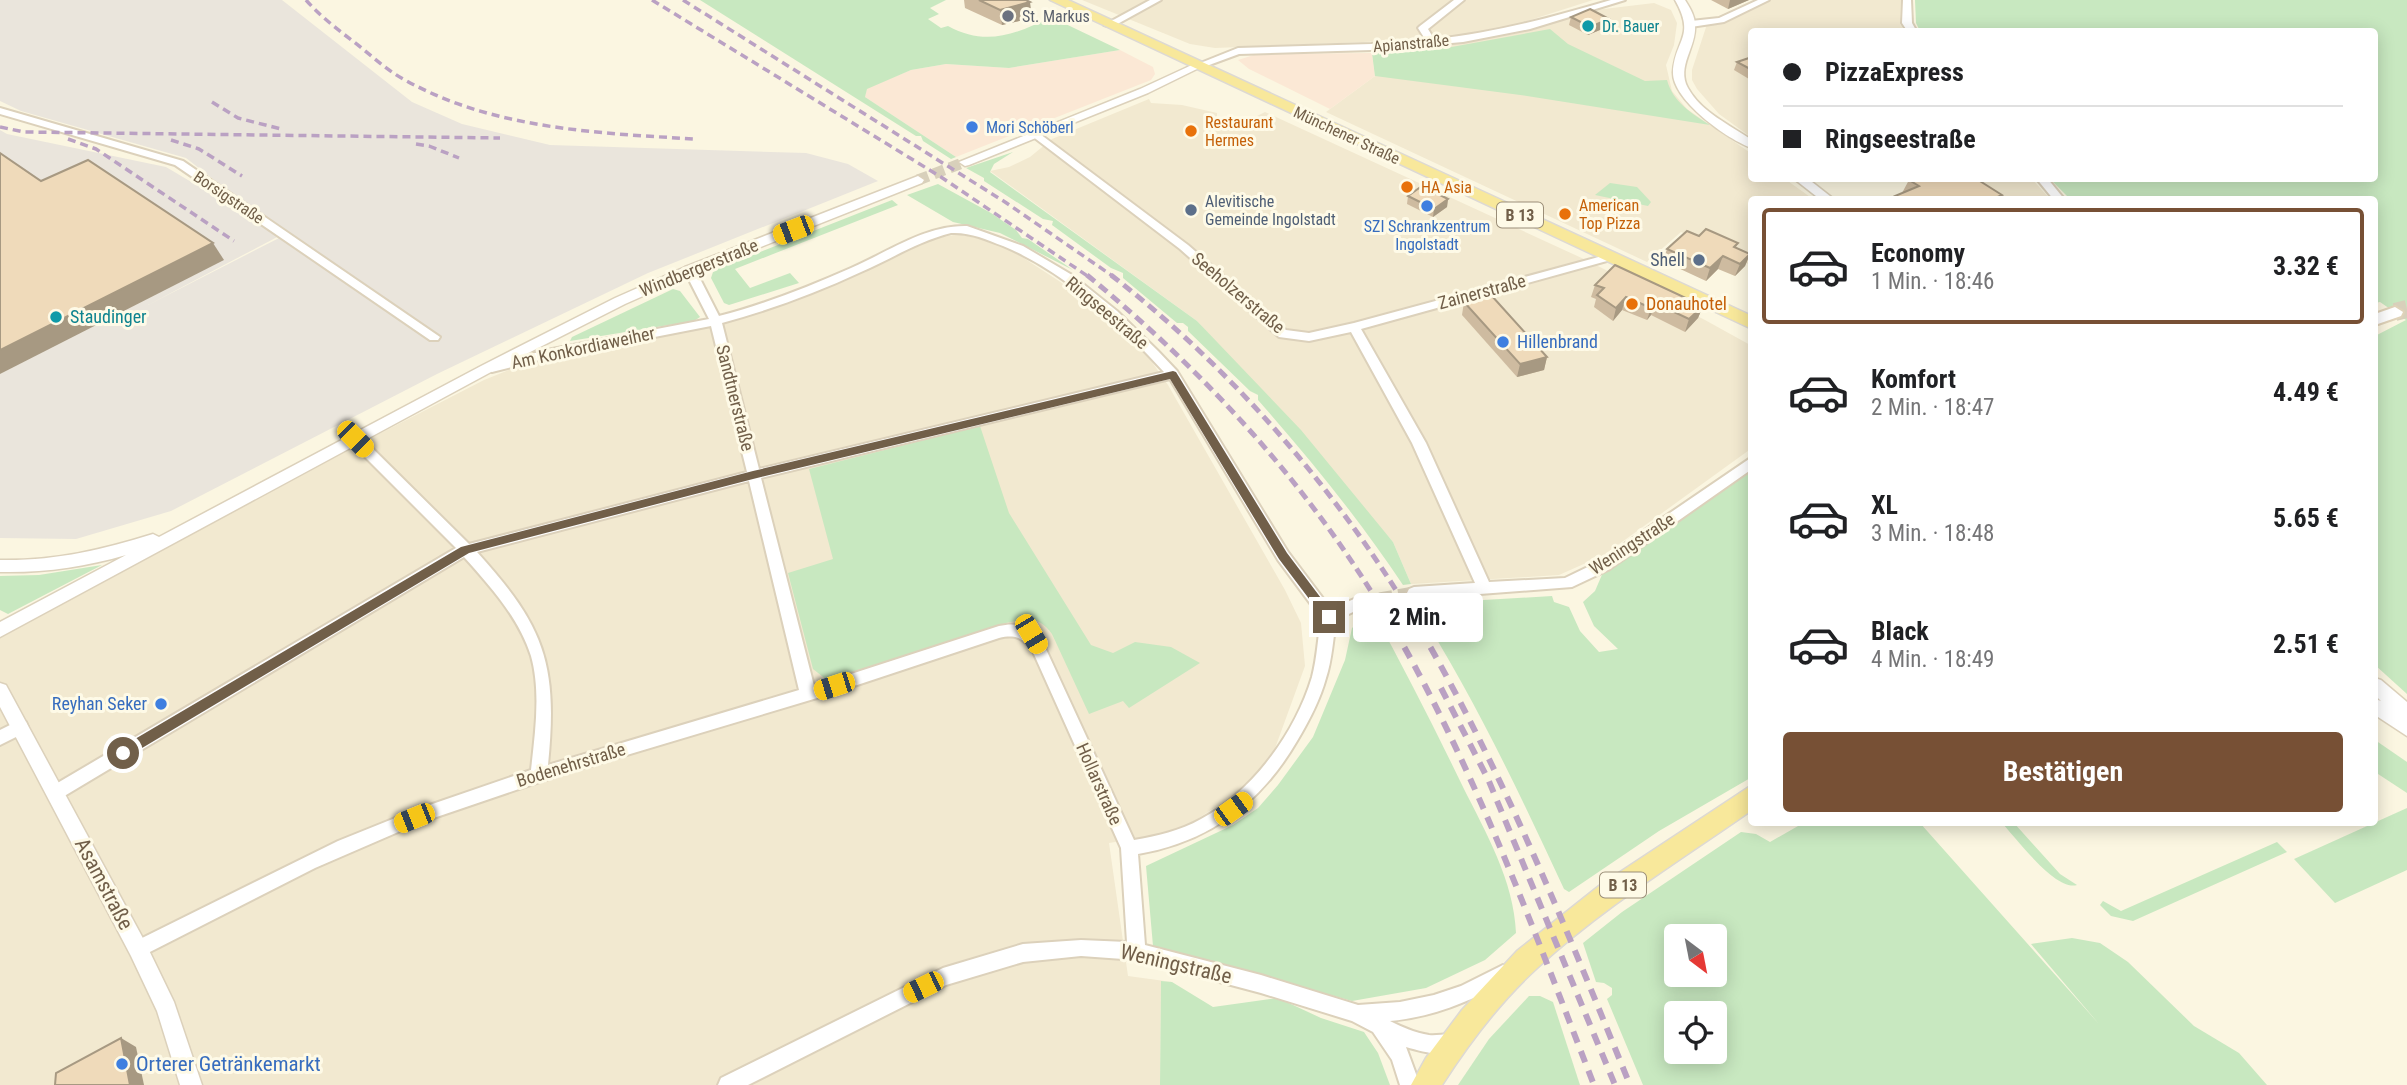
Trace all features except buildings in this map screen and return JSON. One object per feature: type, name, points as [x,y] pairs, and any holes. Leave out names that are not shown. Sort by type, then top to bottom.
[{"type":"main road","name":"Münchener Straße","points":[[1057,0],[1748,321]]},
{"type":"main road","points":[[2378,319],[2395,312]]},
{"type":"main road","name":"B 13","points":[[1424,1085],[1454,1043],[1526,960],[1599,901],[1748,799]]},
{"type":"main road","name":"B 13","points":[[1724,815],[1748,806]]},
{"type":"street","points":[[1109,25],[1157,0]]},
{"type":"street","points":[[1432,43],[1423,28],[1460,0]]},
{"type":"street","name":"Apianstraße","points":[[1198,66],[1238,51],[1432,43],[1509,31],[1621,0]]},
{"type":"street","points":[[1680,0],[1690,16],[1691,24],[1689,41],[1679,69],[1681,85],[1710,115],[1748,139]]},
{"type":"street","points":[[1691,24],[1721,20],[1765,0]]},
{"type":"street","points":[[1907,0],[1911,28]]},
{"type":"street","points":[[965,162],[1144,91],[1198,66]]},
{"type":"street","name":"Borsigstraße","points":[[0,111],[179,163],[433,337]]},
{"type":"street","name":"Seeholzerstraße","points":[[1035,134],[1175,240],[1283,334],[1309,337],[1354,327]]},
{"type":"street","name":"Windbergerstraße","points":[[486,369],[620,301],[690,270],[918,180]]},
{"type":"street","points":[[1804,182],[1824,196]]},
{"type":"street","points":[[2044,182],[2057,196]]},
{"type":"street","name":"Am Konkordiaweiher","points":[[0,630],[486,369],[545,352],[716,321],[834,280],[927,237],[962,229]]},
{"type":"street","name":"Ringseestraße","points":[[962,229],[999,240],[1032,255],[1069,280],[1125,325],[1173,374],[1283,556],[1329,617]]},
{"type":"street","name":"Zainerstraße","points":[[1354,327],[1610,257]]},
{"type":"street","name":"Sandtnerstraße","points":[[690,270],[716,321],[808,694]]},
{"type":"street","points":[[1354,327],[1419,443],[1485,589]]},
{"type":"street","points":[[55,793],[465,550],[753,475],[1173,374]]},
{"type":"street","points":[[355,439],[465,550],[519,614],[537,654],[544,705],[539,774]]},
{"type":"street","name":"Weningstraße","points":[[1414,593],[1567,583],[1604,566],[1748,465]]},
{"type":"street","points":[[0,566],[40,567],[102,557],[205,522]]},
{"type":"street","points":[[1129,848],[1145,846],[1189,832],[1221,817],[1245,800],[1266,778],[1281,757],[1312,696],[1320,672],[1329,617],[1361,602]]},
{"type":"street","name":"Bodenehrstraße","points":[[138,949],[345,845],[539,774],[808,694],[981,638],[1009,630],[1022,630]]},
{"type":"street","name":"Hollarstraße","points":[[1022,630],[1031,634],[1039,649],[1129,848],[1137,951]]},
{"type":"street","points":[[2378,688],[2407,713]]},
{"type":"street","name":"Asamstraße","points":[[0,690],[138,949],[167,1009],[191,1085]]},
{"type":"street","points":[[2378,708],[2407,729]]},
{"type":"street","points":[[0,738],[20,727]]},
{"type":"street","name":"Weningstraße","points":[[728,1085],[943,977],[1023,953],[1081,948],[1137,951],[1261,984],[1355,1013],[1403,1037],[1429,1044],[1454,1043]]},
{"type":"street","name":"Weningstraße","points":[[1355,1013],[1418,1009],[1445,1003],[1473,991],[1526,960]]},
{"type":"street","name":"Weningstraße","points":[[1378,1025],[1400,1055],[1410,1085]]},
{"type":"shaded area","points":[[0,0],[282,0],[412,102],[462,124],[550,145],[806,153],[848,164],[878,181],[648,273],[437,374],[171,511],[76,539],[0,538],[0,130],[7,134],[166,167],[281,235],[148,305],[285,235],[186,158],[21,111],[0,101]]},
{"type":"shaded area","points":[[1082,0],[1593,0],[1515,25],[1438,39],[1215,48],[1190,44]]},
{"type":"shaded area","points":[[1757,0],[1901,0],[1900,24],[1903,28],[1748,28],[1748,135],[1719,114],[1692,80],[1692,70],[1709,18],[1718,17]]},
{"type":"shaded area","points":[[1654,3],[1671,10],[1677,23],[1674,45],[1666,65],[1672,91],[1687,109],[1748,151],[1748,182],[1789,182],[1809,196],[1748,196],[1748,264],[1681,232],[1647,262],[1326,112],[1375,76],[1372,50],[1433,46],[1513,34],[1587,11]]},
{"type":"shaded area","name":"Mori Schöberl","points":[[1120,50],[1153,67],[1155,74],[1151,80],[956,157],[865,97],[867,88],[911,70],[946,64],[1009,68]]},
{"type":"shaded area","points":[[1372,53],[1375,76],[1330,109],[1249,69],[1238,60],[1257,54]]},
{"type":"shaded area","points":[[1149,99],[1151,103],[1182,105],[1217,113],[1217,117],[1247,121],[1265,112],[1586,260],[1748,344],[1748,451],[1604,555],[1559,575],[1411,584],[1393,542],[1197,321],[990,171],[1009,167],[1030,157],[1052,139]]},
{"type":"shaded area","points":[[1949,182],[2035,182],[2047,196],[1970,196]]},
{"type":"shaded area","points":[[959,234],[1002,244],[1059,281],[1115,325],[1147,355],[1168,385],[1285,590],[1301,623],[1305,666],[1274,751],[1259,770],[1238,793],[1186,826],[1151,836],[1109,843],[1128,976],[1172,982],[1161,981],[1160,1085],[0,1085],[0,638],[346,451],[484,380],[546,355],[724,323],[842,282],[933,239]]},
{"type":"green space","points":[[700,0],[946,0],[930,8],[939,14],[928,19],[941,28],[948,26],[975,36],[1001,36],[1051,17],[1120,50],[1009,68],[946,64],[911,70],[867,89],[865,97],[956,157],[951,159],[923,141],[921,136],[916,136]]},
{"type":"green space","points":[[1915,0],[2407,0],[2407,694],[2378,668],[2378,334],[2406,320],[2378,302],[2378,196],[2067,196],[2053,182],[2378,182],[2378,28],[1918,28]]},
{"type":"green space","points":[[1550,29],[1568,44],[1645,81],[1667,80],[1678,101],[1710,125],[1527,96],[1375,76],[1372,53],[1446,48]]},
{"type":"green space","points":[[1013,152],[994,164],[990,172],[1197,321],[1301,430],[1393,542],[1411,584],[1403,585],[1334,490],[1258,400],[1258,395],[1250,391],[1188,331],[1188,327],[1177,323],[1123,278],[1123,273],[1111,268],[1052,225],[1053,221],[1043,219],[966,168]]},
{"type":"green space","points":[[1610,183],[1637,187],[1651,202],[1648,206],[1595,195]]},
{"type":"green space","points":[[938,184],[991,213],[1016,230],[1022,238],[1028,239],[1073,270],[1000,233],[953,222],[907,195]]},
{"type":"green space","points":[[892,200],[898,205],[735,269],[750,288],[790,273],[799,283],[729,305],[724,303],[711,278],[717,269]]},
{"type":"green space","points":[[673,289],[680,291],[700,317],[694,321],[570,341],[572,337]]},
{"type":"green space","points":[[980,426],[1009,513],[1091,645],[1113,653],[1135,642],[1171,647],[1200,663],[1129,708],[1123,701],[1089,714],[1052,634],[1042,624],[1032,620],[1006,623],[827,680],[813,669],[788,573],[833,559],[809,469]]},
{"type":"green space","points":[[1748,474],[1748,779],[1659,831],[1569,892],[1564,889],[1476,709],[1415,604],[1552,596],[1554,602],[1569,607],[1580,631],[1599,652],[1618,649],[1594,626],[1583,602],[1595,591],[1604,570]]},
{"type":"green space","points":[[102,565],[8,614],[0,610],[0,576],[39,575]]},
{"type":"green space","points":[[1372,610],[1489,840],[1510,895],[1516,933],[1485,960],[1426,988],[1352,1001],[1153,946],[1146,866],[1233,825],[1258,808],[1313,737],[1345,660],[1352,628]]},
{"type":"green space","points":[[2378,742],[2407,762],[2407,793],[2378,774]]},
{"type":"green space","points":[[2407,808],[2407,870],[2335,903],[2294,859],[2367,826],[2378,826],[2378,821]]},
{"type":"green space","points":[[1798,826],[1923,826],[2099,1024],[2031,944],[2072,938],[2100,943],[2128,962],[2194,1026],[2239,1053],[2267,1085],[1643,1085],[1607,999],[1612,995],[1612,988],[1596,982],[1583,943],[1622,912],[1741,832],[1756,834],[1770,842]]},
{"type":"green space","points":[[2005,826],[2017,826],[2060,874],[2077,885],[2068,885],[2058,880],[2026,851]]},
{"type":"green space","points":[[2277,842],[2287,852],[2133,921],[2111,916],[2100,905],[2103,901],[2121,911]]},
{"type":"green space","points":[[1161,981],[1172,982],[1213,1007],[1278,998],[1321,1018],[1364,1032],[1378,1053],[1390,1085],[1160,1085]]},
{"type":"green space","points":[[1529,996],[1540,996],[1553,1002],[1580,1085],[1458,1085],[1489,1039]]},
{"type":"tunnel","points":[[918,180],[965,162]]},
{"type":"tunnel","points":[[2395,312],[2407,309]]},
{"type":"tunnel","points":[[1361,602],[1414,593]]},
{"type":"railway","points":[[306,0],[335,27],[398,76],[474,109],[546,126],[694,139]]},
{"type":"railway","points":[[652,0],[941,177],[1089,277]]},
{"type":"railway","points":[[683,0],[1005,202],[1114,277]]},
{"type":"railway","points":[[212,102],[238,118],[281,129]]},
{"type":"railway","points":[[0,127],[24,132],[500,138]]},
{"type":"railway","points":[[68,139],[96,149],[234,241]]},
{"type":"railway","points":[[171,140],[199,149],[242,176]]},
{"type":"railway","points":[[416,144],[429,146],[459,158]]},
{"type":"railway","points":[[1087,275],[1176,354],[1257,439],[1330,531],[1395,631]]},
{"type":"railway","points":[[1111,275],[1201,352],[1283,438],[1357,532],[1421,631]]},
{"type":"railway","points":[[1394,629],[1452,739],[1478,796],[1594,1085]]},
{"type":"railway","points":[[1420,629],[1507,796],[1558,910],[1630,1085]]},
{"type":"railway","points":[[1441,688],[1488,779],[1615,1085]]},
{"type":"place","name":"St. Markus","points":[[1008,16]]},
{"type":"place","name":"Dr. Bauer","points":[[1588,26]]},
{"type":"place","name":"Mori Schöberl","points":[[972,127]]},
{"type":"place","name":"Restaurant Hermes","points":[[1191,131]]},
{"type":"place","name":"HA Asia","points":[[1407,187]]},
{"type":"place","name":"SZI Schrankzentrum Ingolstadt","points":[[1427,206]]},
{"type":"place","name":"Alevitische Gemeinde Ingolstadt","points":[[1191,210]]},
{"type":"place","name":"American Top Pizza","points":[[1565,214]]},
{"type":"place","name":"Shell","points":[[1699,260]]},
{"type":"place","name":"Donauhotel","points":[[1632,304]]},
{"type":"place","name":"Staudinger","points":[[56,317]]},
{"type":"place","name":"Hillenbrand","points":[[1503,342]]},
{"type":"place","name":"Reyhan Seker","points":[[161,704]]},
{"type":"place","name":"Orterer Getränkemarkt","points":[[122,1064]]},
{"type":"route","points":[[123,753],[465,550],[753,475],[1173,374],[1283,556],[1329,617]]}]
